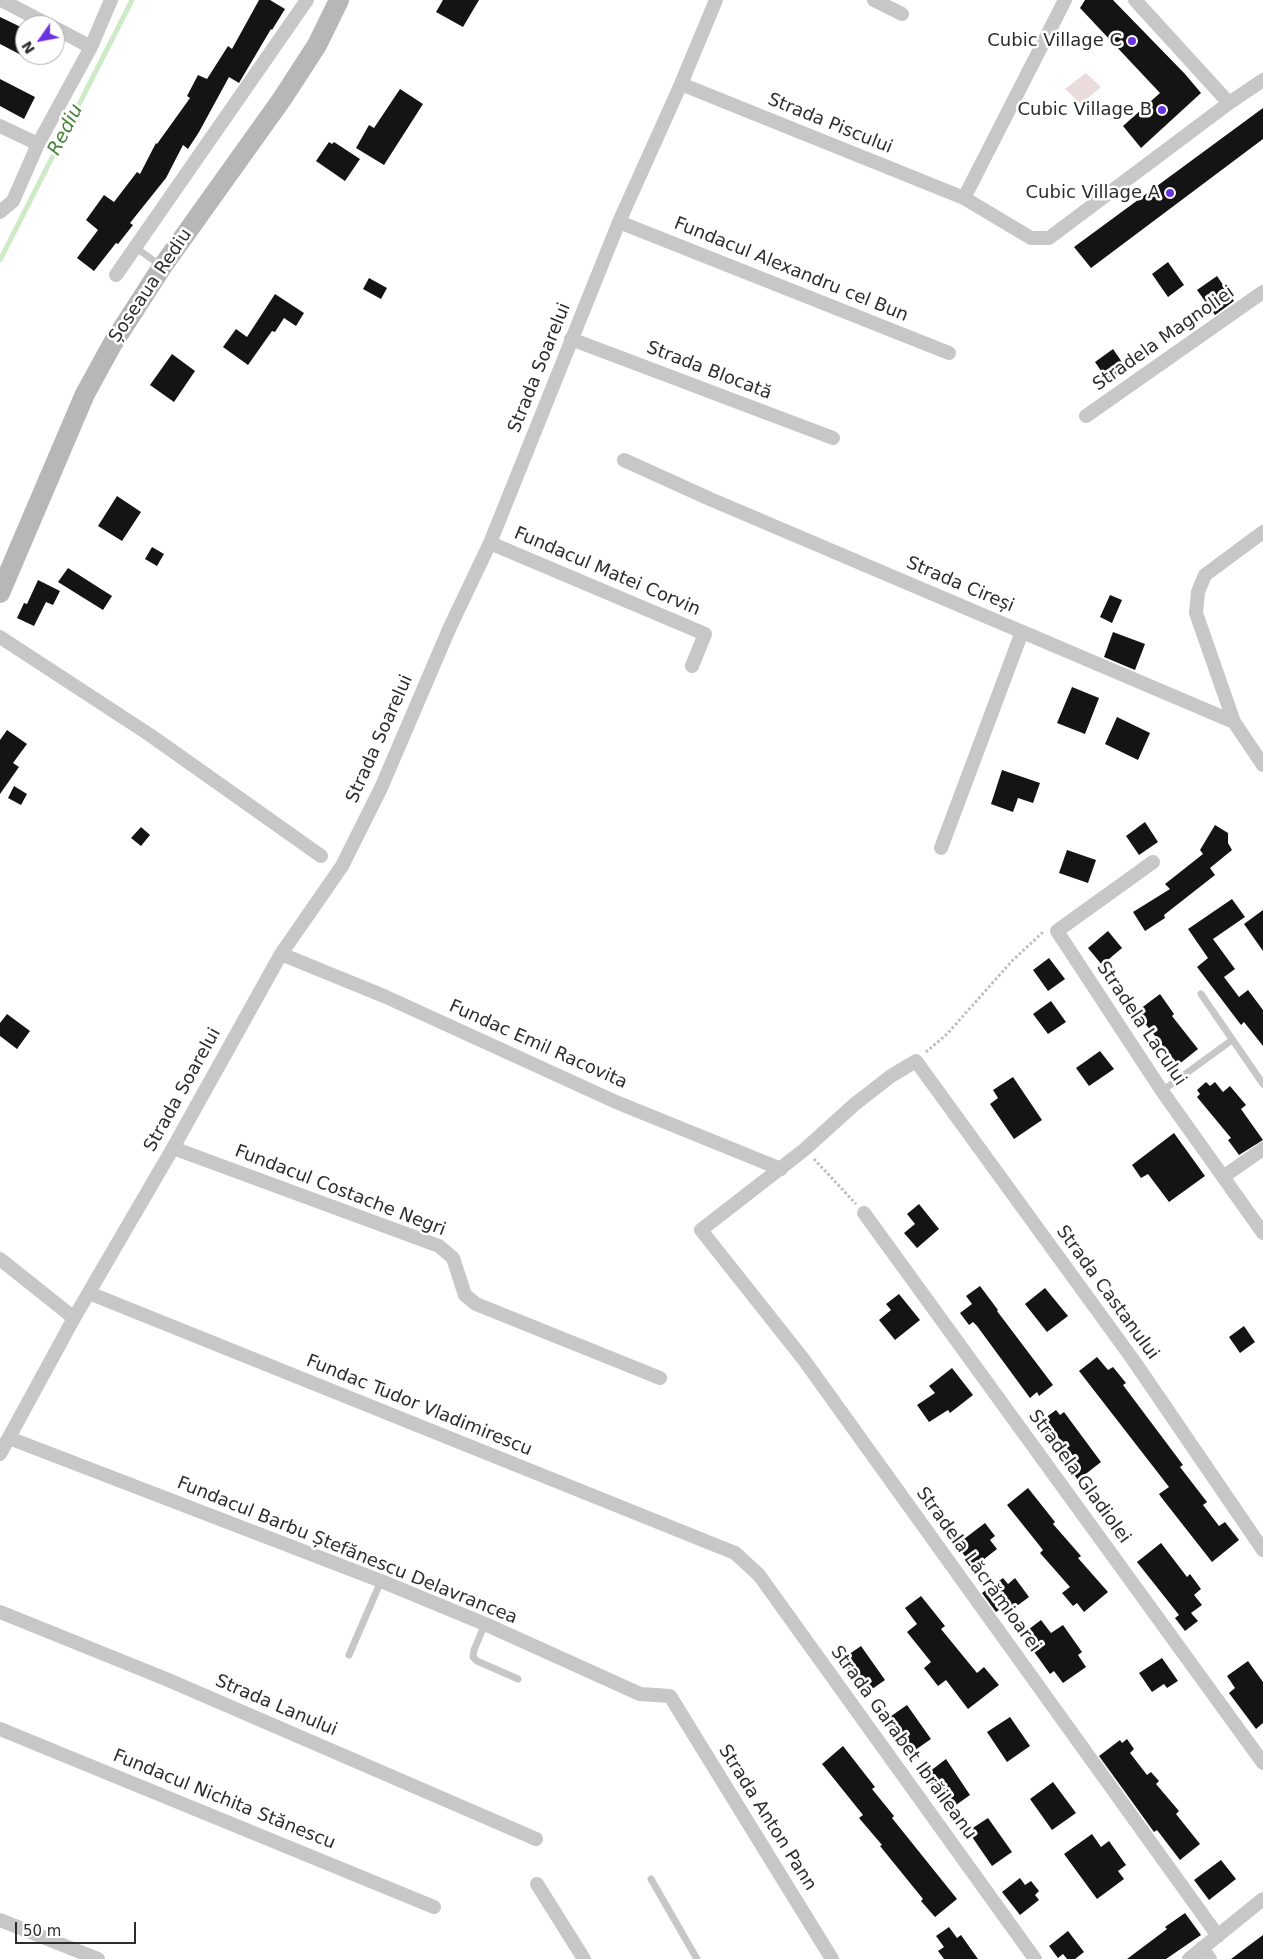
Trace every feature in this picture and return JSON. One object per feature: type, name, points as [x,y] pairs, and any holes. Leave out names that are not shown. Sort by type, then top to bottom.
[{"type":"main road","name":"Șoseaua Rediu","points":[[0,593],[85,394],[113,343],[162,267],[317,46],[338,0]]},
{"type":"street","points":[[1,0],[30,15]]},
{"type":"street","points":[[0,212],[13,201],[38,144],[90,47],[112,0]]},
{"type":"street","points":[[116,275],[307,0]]},
{"type":"street","name":"Strada Soarelui","points":[[0,1454],[88,1293],[173,1148],[281,954],[342,866],[381,788],[450,627],[490,543],[619,222],[681,84],[716,0]]},
{"type":"street","points":[[874,0],[902,14]]},
{"type":"street","points":[[964,198],[1065,0]]},
{"type":"street","points":[[1135,0],[1230,103]]},
{"type":"street","points":[[65,33],[90,47]]},
{"type":"street","name":"Strada Piscului","points":[[681,84],[964,198],[1031,238],[1048,238],[1263,80]]},
{"type":"street","points":[[0,126],[38,144]]},
{"type":"street","name":"Fundacul Alexandru cel Bun","points":[[619,222],[949,353]]},
{"type":"street","name":"Stradela Magnoliei","points":[[1086,416],[1263,292]]},
{"type":"street","name":"Strada Blocată","points":[[571,339],[833,438]]},
{"type":"street","name":"Strada Cireși","points":[[624,460],[710,499],[1234,722]]},
{"type":"street","points":[[1263,532],[1205,575],[1198,592],[1196,613],[1234,722],[1263,765]]},
{"type":"street","name":"Fundacul Matei Corvin","points":[[490,543],[705,634],[692,666]]},
{"type":"street","points":[[941,848],[1022,632]]},
{"type":"street","points":[[0,637],[150,735],[321,856]]},
{"type":"street","points":[[1057,931],[1153,862]]},
{"type":"street","name":"Stradela Lacului","points":[[1057,931],[1162,1091],[1263,1233]]},
{"type":"street","name":"Fundac Emil Racovita","points":[[281,954],[384,996],[616,1102],[781,1169]]},
{"type":"street","points":[[781,1169],[862,1098],[890,1076],[916,1061]]},
{"type":"street","name":"Strada Castanului","points":[[916,1061],[1134,1361],[1263,1550]]},
{"type":"street","name":"Fundacul Costache Negri","points":[[173,1148],[439,1246],[452,1258],[465,1295],[476,1304],[660,1378]]},
{"type":"street","points":[[1223,1177],[1263,1149]]},
{"type":"street","name":"Stradela Lăcrămioarei","points":[[781,1169],[701,1230],[804,1360],[1218,1936]]},
{"type":"street","name":"Stradela Gladiolei","points":[[864,1213],[1263,1763]]},
{"type":"street","points":[[0,1259],[74,1318]]},
{"type":"street","name":"Fundac Tudor Vladimirescu","points":[[88,1293],[735,1552]]},
{"type":"street","name":"Fundacul Barbu Ștefănescu Delavrancea","points":[[9,1438],[381,1581],[485,1624],[640,1694],[670,1696]]},
{"type":"street","name":"Strada Garabet Ibrăileanu","points":[[735,1552],[759,1575],[1035,1959]]},
{"type":"street","name":"Strada Lanului","points":[[0,1612],[166,1679],[536,1839]]},
{"type":"street","name":"Strada Anton Pann","points":[[670,1696],[832,1959]]},
{"type":"street","name":"Fundacul Nichita Stănescu","points":[[0,1729],[434,1907]]},
{"type":"street","points":[[537,1884],[584,1959]]},
{"type":"street","points":[[1189,1959],[1206,1954],[1218,1936],[1263,1899]]},
{"type":"street","points":[[0,1920],[98,1959]]},
{"type":"lane","points":[[135,247],[162,267]]},
{"type":"lane","points":[[1201,994],[1263,1084]]},
{"type":"lane","points":[[1162,1091],[1232,1040]]},
{"type":"lane","points":[[349,1655],[381,1581]]},
{"type":"lane","points":[[485,1624],[474,1650],[474,1656],[477,1661],[518,1680]]},
{"type":"lane","points":[[651,1878],[697,1959]]},
{"type":"path","points":[[916,1061],[947,1034],[1012,961],[1042,932],[1057,931]]},
{"type":"path","points":[[804,1150],[842,1187],[864,1213]]},
{"type":"shaded area","points":[[1086,73],[1101,87],[1081,104],[1065,89]]},
{"type":"building","points":[[259,0],[270,0],[285,9],[239,83],[229,77],[188,149],[183,145],[166,178],[130,223],[133,225],[94,271],[77,258],[98,230],[86,220],[104,195],[114,202],[137,172],[140,174],[156,143],[190,98],[187,96],[198,75],[207,79],[228,46],[232,49]]},
{"type":"building","points":[[443,0],[479,0],[463,27],[436,12]]},
{"type":"building","name":"Cubic Village C","points":[[1085,0],[1113,0],[1201,93],[1141,148],[1123,126],[1160,93],[1080,8]]},
{"type":"building","points":[[0,17],[15,24],[15,52],[0,44]]},
{"type":"building","points":[[0,79],[35,97],[24,119],[0,106]]},
{"type":"building","points":[[400,89],[423,104],[384,165],[356,148],[369,125],[374,128]]},
{"type":"building","name":"Cubic Village A","points":[[1263,108],[1263,139],[1091,268],[1074,247]]},
{"type":"building","points":[[329,142],[332,144],[334,142],[360,159],[345,181],[316,161]]},
{"type":"building","points":[[1168,262],[1184,285],[1168,297],[1152,274]]},
{"type":"building","points":[[1217,276],[1234,301],[1215,315],[1197,290]]},
{"type":"building","points":[[369,278],[387,288],[381,299],[363,289]]},
{"type":"building","points":[[275,294],[304,313],[296,326],[284,318],[275,332],[272,331],[248,365],[223,347],[236,329],[247,337]]},
{"type":"building","points":[[1113,349],[1126,368],[1108,381],[1095,362]]},
{"type":"building","points":[[172,354],[195,371],[174,402],[150,385]]},
{"type":"building","points":[[117,496],[141,512],[122,541],[98,526]]},
{"type":"building","points":[[152,547],[164,554],[157,566],[145,559]]},
{"type":"building","points":[[68,568],[112,596],[103,610],[58,582]]},
{"type":"building","points":[[38,580],[60,591],[53,605],[46,602],[34,626],[17,618],[24,603],[27,604]]},
{"type":"building","points":[[1110,595],[1122,600],[1112,623],[1100,617]]},
{"type":"building","points":[[1113,632],[1145,644],[1135,670],[1104,657]]},
{"type":"building","points":[[1072,687],[1099,698],[1085,734],[1057,723]]},
{"type":"building","points":[[1117,717],[1150,733],[1138,760],[1105,744]]},
{"type":"building","points":[[7,730],[27,744],[13,763],[19,767],[0,794],[0,740]]},
{"type":"building","points":[[1002,770],[1040,783],[1033,803],[1018,798],[1013,812],[991,804]]},
{"type":"building","points":[[14,786],[27,794],[21,805],[8,798]]},
{"type":"building","points":[[1145,822],[1158,842],[1139,855],[1126,836]]},
{"type":"building","points":[[1215,825],[1228,833],[1228,843],[1232,850],[1210,868],[1215,875],[1164,915],[1165,918],[1145,931],[1133,912],[1170,889],[1165,884],[1203,854],[1200,850]]},
{"type":"building","points":[[141,827],[150,835],[141,846],[131,838]]},
{"type":"building","points":[[1067,850],[1096,860],[1088,883],[1059,873]]},
{"type":"building","points":[[1232,899],[1245,917],[1213,939],[1235,969],[1224,977],[1239,997],[1248,990],[1263,1010],[1263,1046],[1244,1022],[1241,1025],[1197,967],[1208,958],[1188,929]]},
{"type":"building","points":[[1263,910],[1263,951],[1244,924]]},
{"type":"building","points":[[1108,931],[1122,948],[1102,965],[1088,948]]},
{"type":"building","points":[[1049,958],[1065,979],[1048,991],[1033,970]]},
{"type":"building","points":[[1160,994],[1174,1014],[1172,1016],[1198,1049],[1178,1065],[1136,1012]]},
{"type":"building","points":[[1051,1001],[1066,1022],[1048,1034],[1033,1014]]},
{"type":"building","points":[[7,1014],[30,1031],[17,1049],[0,1036],[0,1023]]},
{"type":"building","points":[[1100,1051],[1114,1069],[1089,1086],[1076,1068]]},
{"type":"building","points":[[1013,1077],[1042,1120],[1014,1139],[990,1104],[998,1098],[993,1090]]},
{"type":"building","points":[[1206,1082],[1210,1086],[1215,1082],[1223,1092],[1230,1086],[1246,1105],[1241,1109],[1263,1140],[1239,1155],[1228,1140],[1231,1138],[1197,1097],[1200,1094],[1197,1090]]},
{"type":"building","points":[[1174,1133],[1205,1176],[1169,1202],[1148,1174],[1141,1178],[1132,1165]]},
{"type":"building","points":[[919,1204],[939,1229],[917,1248],[904,1233],[915,1224],[907,1214]]},
{"type":"building","points":[[980,1286],[1053,1385],[1039,1396],[1037,1392],[1030,1398],[977,1326],[973,1322],[969,1325],[960,1313],[972,1304],[966,1296]]},
{"type":"building","points":[[1045,1288],[1068,1316],[1047,1332],[1025,1304]]},
{"type":"building","points":[[899,1294],[920,1320],[895,1340],[879,1320],[891,1310],[886,1304]]},
{"type":"building","points":[[1244,1326],[1255,1342],[1240,1353],[1229,1337]]},
{"type":"building","points":[[1097,1357],[1108,1370],[1113,1367],[1126,1383],[1123,1385],[1183,1465],[1180,1467],[1207,1502],[1203,1505],[1219,1526],[1225,1522],[1239,1540],[1212,1562],[1159,1494],[1169,1487],[1079,1371]]},
{"type":"building","points":[[952,1368],[973,1395],[950,1413],[948,1410],[929,1422],[917,1405],[935,1393],[929,1386]]},
{"type":"building","points":[[1056,1410],[1060,1415],[1064,1412],[1101,1462],[1078,1480],[1066,1463],[1074,1457],[1058,1437],[1052,1442],[1042,1430],[1046,1427],[1041,1421]]},
{"type":"building","points":[[1028,1488],[1055,1522],[1053,1524],[1081,1556],[1078,1558],[1108,1592],[1084,1612],[1077,1603],[1073,1606],[1062,1593],[1070,1587],[1040,1553],[1043,1550],[1007,1505]]},
{"type":"building","points":[[985,1523],[995,1536],[990,1540],[997,1549],[974,1567],[960,1550],[968,1544],[964,1539]]},
{"type":"building","points":[[1161,1543],[1187,1577],[1190,1574],[1201,1589],[1194,1595],[1202,1605],[1191,1613],[1198,1621],[1185,1631],[1175,1618],[1179,1615],[1137,1562]]},
{"type":"building","points":[[1003,1578],[1008,1584],[1015,1578],[1029,1597],[1006,1614],[1002,1608],[996,1612],[982,1593]]},
{"type":"building","points":[[921,1596],[945,1626],[941,1629],[977,1673],[984,1667],[999,1685],[968,1709],[946,1680],[938,1686],[924,1668],[931,1662],[907,1632],[917,1624],[905,1608]]},
{"type":"building","points":[[1041,1620],[1051,1633],[1063,1625],[1082,1652],[1078,1655],[1086,1667],[1063,1683],[1054,1671],[1050,1674],[1032,1649],[1040,1644],[1029,1629]]},
{"type":"building","points":[[861,1646],[885,1680],[865,1694],[842,1659]]},
{"type":"building","points":[[1162,1658],[1178,1681],[1167,1688],[1164,1684],[1152,1692],[1139,1673]]},
{"type":"building","points":[[1248,1661],[1263,1682],[1263,1723],[1256,1729],[1229,1693],[1235,1688],[1227,1676]]},
{"type":"building","points":[[907,1705],[931,1739],[908,1755],[884,1721]]},
{"type":"building","points":[[1010,1717],[1030,1746],[1007,1762],[987,1732]]},
{"type":"building","points":[[1127,1739],[1134,1749],[1130,1753],[1147,1775],[1151,1772],[1159,1781],[1156,1784],[1179,1811],[1176,1814],[1200,1844],[1180,1860],[1157,1830],[1154,1832],[1099,1756],[1120,1740],[1122,1743]]},
{"type":"building","points":[[843,1746],[875,1787],[872,1789],[894,1816],[892,1818],[957,1899],[935,1917],[921,1901],[923,1899],[880,1846],[882,1845],[859,1818],[863,1815],[822,1764]]},
{"type":"building","points":[[946,1759],[970,1795],[949,1810],[925,1775]]},
{"type":"building","points":[[1053,1782],[1076,1813],[1052,1830],[1030,1799]]},
{"type":"building","points":[[988,1818],[1012,1852],[992,1866],[968,1831]]},
{"type":"building","points":[[1092,1834],[1101,1847],[1109,1841],[1126,1865],[1118,1871],[1124,1879],[1097,1899],[1064,1854]]},
{"type":"building","points":[[1221,1860],[1236,1879],[1209,1900],[1194,1880]]},
{"type":"building","points":[[1020,1878],[1025,1885],[1031,1881],[1039,1891],[1035,1895],[1039,1900],[1020,1915],[1002,1892]]},
{"type":"building","points":[[1185,1913],[1201,1935],[1166,1959],[1127,1959],[1167,1929],[1165,1927]]},
{"type":"building","points":[[949,1927],[957,1938],[961,1935],[978,1959],[944,1959],[938,1951],[944,1947],[936,1936]]},
{"type":"building","points":[[1068,1931],[1084,1952],[1075,1959],[1067,1959],[1063,1954],[1058,1958],[1049,1946]]},
{"type":"building","points":[[1263,1935],[1263,1959],[1231,1959]]},
{"type":"waterway","name":"Rediu","points":[[0,260],[132,0]]},
{"type":"place","name":"Cubic Village C","points":[[1132,41]]},
{"type":"place","name":"Cubic Village B","points":[[1162,110]]},
{"type":"place","name":"Cubic Village A","points":[[1170,193]]}]
